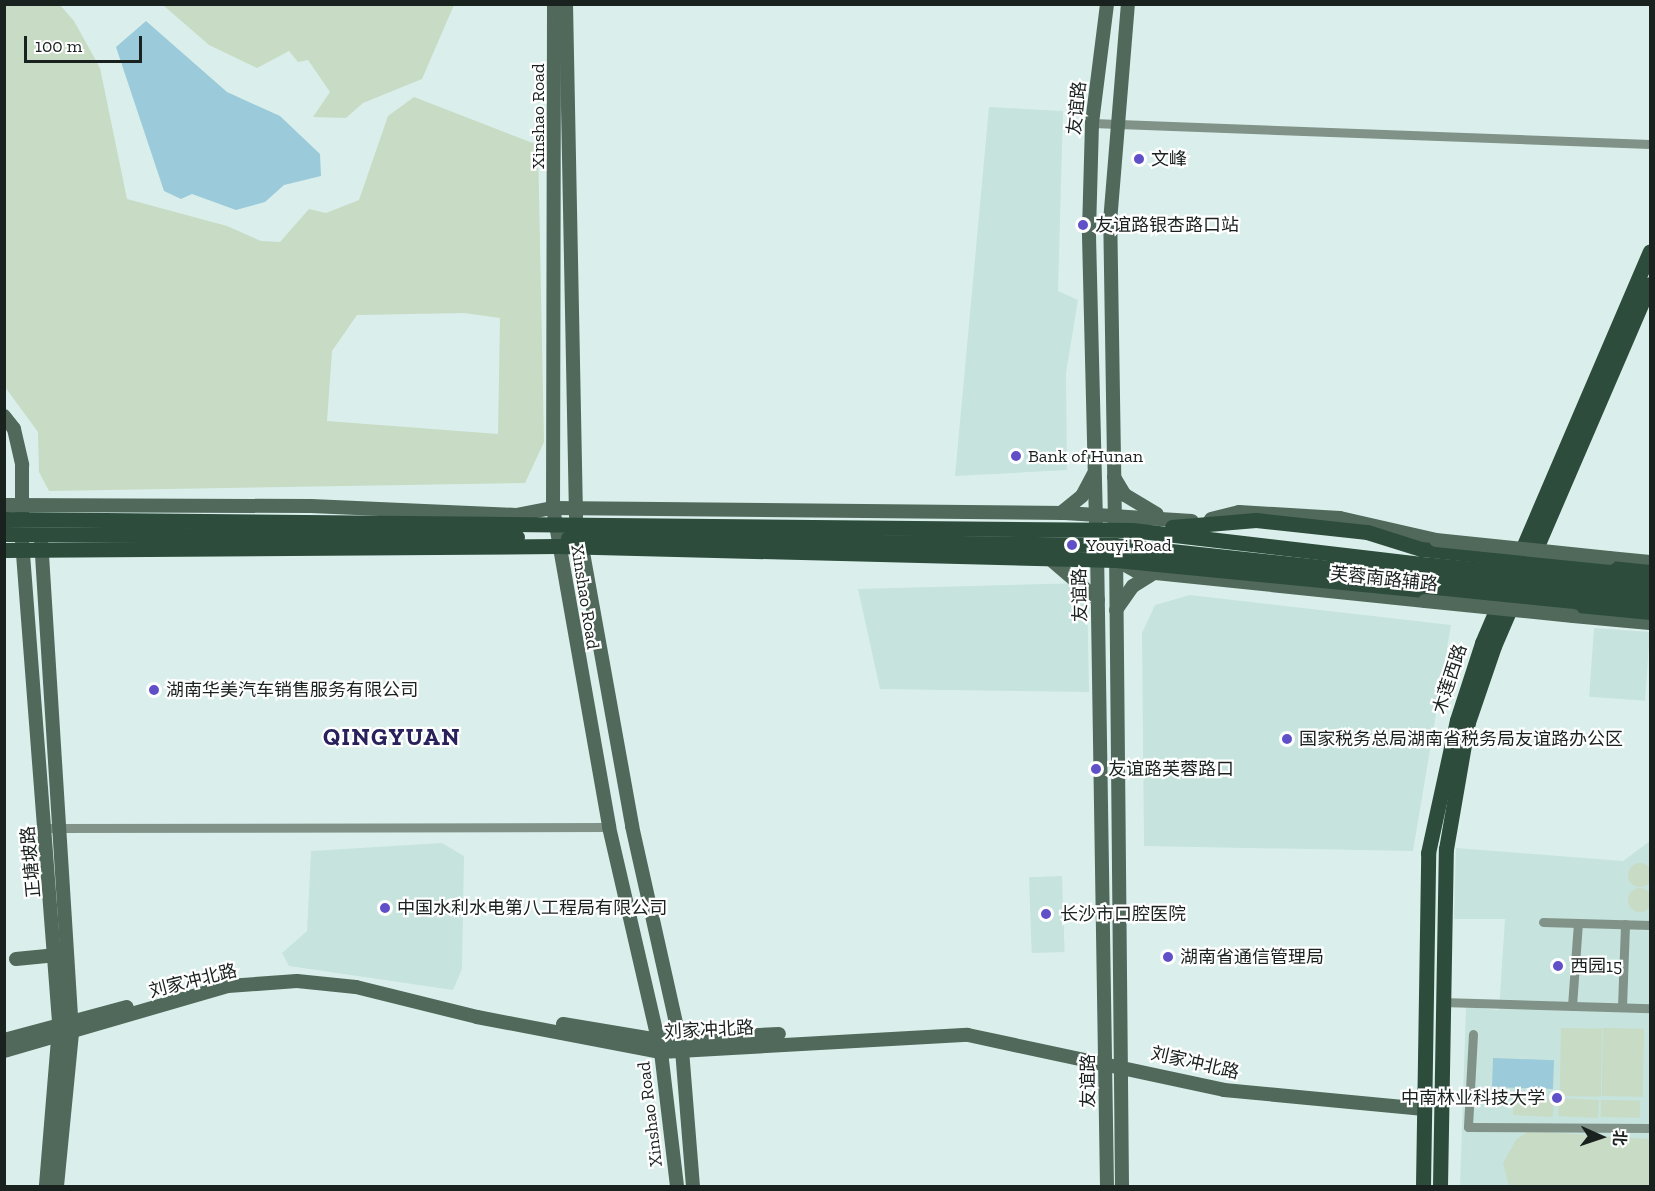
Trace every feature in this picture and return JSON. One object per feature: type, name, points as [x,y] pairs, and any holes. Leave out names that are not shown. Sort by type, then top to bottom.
[{"type":"main road","name":"Xinshao Road","points":[[554,4],[556,529],[609,827],[660,1046],[677,1186]]},
{"type":"main road","name":"Xinshao Road","points":[[566,4],[579,530],[632,826],[681,1045],[693,1186]]},
{"type":"main road","name":"友谊路","points":[[1107,4],[1092,123],[1094,473],[1113,1059],[1122,1186]]},
{"type":"main road","name":"友谊路","points":[[1107,1186],[1113,1059],[1116,610],[1110,222],[1116,124],[1128,4]]},
{"type":"main road","name":"木莲西路","points":[[1525,560],[1650,251]]},
{"type":"main road","name":"木莲西路","points":[[1423,1186],[1428,853],[1456,720],[1525,560],[1650,284]]},
{"type":"main road","name":"正塘坡路","points":[[4,417],[14,429],[22,465],[23,550],[52,828],[65,1030],[57,1186]]},
{"type":"main road","points":[[1061,513],[1082,496],[1094,473]]},
{"type":"main road","points":[[1114,477],[1125,495],[1167,519]]},
{"type":"main road","points":[[4,505],[22,519],[41,542]]},
{"type":"main road","points":[[1200,521],[1239,512],[1340,518],[1436,540],[1650,562]]},
{"type":"main road","points":[[579,530],[1061,513],[1114,514],[1200,521],[1238,521],[1367,532],[1421,549],[1650,572]]},
{"type":"main road","points":[[4,519],[556,529],[1098,560],[1132,530],[1238,521]]},
{"type":"main road","points":[[4,534],[22,519]]},
{"type":"main road","points":[[4,550],[23,550],[41,542],[556,529],[1097,537],[1115,545],[1190,566],[1650,612]]},
{"type":"main road","points":[[1132,530],[1428,571],[1650,598]]},
{"type":"main road","name":"正塘坡路","points":[[41,542],[57,955],[65,1030],[46,1186]]},
{"type":"main road","points":[[1115,545],[1210,555],[1650,585]]},
{"type":"main road","name":"芙蓉南路辅路","points":[[1115,545],[1154,573],[1650,623]]},
{"type":"main road","points":[[1173,575],[1210,555]]},
{"type":"main road","points":[[1050,559],[1098,600]]},
{"type":"main road","points":[[1116,610],[1133,586],[1154,573]]},
{"type":"main road","name":"木莲西路","points":[[1440,1186],[1446,849],[1454,790],[1468,722],[1509,597]]},
{"type":"main road","points":[[16,959],[57,955]]},
{"type":"main road","name":"刘家冲北路","points":[[4,1051],[227,978],[297,973],[357,979],[478,1009],[660,1046],[968,1035],[1113,1059],[1296,1097],[1424,1107]]},
{"type":"main road","name":"刘家冲北路","points":[[4,1040],[65,1030]]},
{"type":"street","points":[[1092,123],[1650,144]]},
{"type":"street","points":[[52,828],[609,827]]},
{"type":"street","points":[[1543,922],[1650,925]]},
{"type":"street","points":[[1572,1006],[1578,923]]},
{"type":"street","points":[[1622,1007],[1625,924]]},
{"type":"street","points":[[1442,1002],[1650,1008]]},
{"type":"street","points":[[1473,1034],[1468,1127],[1650,1128]]},
{"type":"shaded area","points":[[5,4],[60,5],[74,21],[100,68],[127,199],[227,226],[261,241],[280,242],[309,209],[326,213],[359,200],[388,116],[414,97],[538,145],[544,442],[525,483],[49,491],[39,472],[38,432],[5,387]],"holes":[[[464,313],[500,318],[498,434],[327,421],[332,351],[357,315]]]},
{"type":"shaded area","points":[[163,5],[454,5],[422,79],[363,103],[346,118],[313,117],[330,92],[308,60],[298,62],[289,51],[257,68],[209,45]]},
{"type":"shaded area","points":[[989,107],[1063,111],[1058,291],[1078,300],[1066,373],[1067,470],[955,476]]},
{"type":"shaded area","points":[[1087,583],[1089,692],[880,689],[858,589]]},
{"type":"shaded area","name":"国家税务总局湖南省税务局友谊路办公区","points":[[1190,595],[1451,625],[1413,851],[1144,846],[1142,633],[1155,605]]},
{"type":"shaded area","points":[[1594,628],[1650,632],[1645,701],[1589,697]]},
{"type":"shaded area","name":"中南林业科技大学","points":[[1650,841],[1650,1186],[1460,1186],[1466,1007],[1499,1010],[1505,919],[1454,919],[1456,848],[1623,861]]},
{"type":"shaded area","name":"中国水利水电第八工程局有限公司","points":[[442,843],[464,856],[462,969],[453,990],[289,966],[282,953],[307,931],[311,851]]},
{"type":"shaded area","points":[[1640,863],[1649,866],[1652,875],[1649,884],[1640,887],[1631,884],[1628,875],[1631,866]]},
{"type":"shaded area","name":"长沙市口腔医院","points":[[1062,876],[1065,952],[1032,953],[1029,877]]},
{"type":"shaded area","points":[[1640,888],[1649,891],[1652,900],[1649,909],[1640,912],[1631,909],[1628,900],[1631,891]]},
{"type":"shaded area","points":[[1561,1028],[1602,1029],[1601,1097],[1560,1096]]},
{"type":"shaded area","points":[[1603,1028],[1644,1029],[1643,1097],[1602,1096]]},
{"type":"shaded area","points":[[1514,1097],[1554,1099],[1553,1117],[1513,1115]]},
{"type":"shaded area","points":[[1559,1098],[1599,1100],[1598,1118],[1558,1116]]},
{"type":"shaded area","points":[[1601,1100],[1640,1101],[1640,1118],[1601,1117]]},
{"type":"shaded area","points":[[1529,1131],[1650,1139],[1650,1186],[1509,1186],[1503,1163],[1516,1140]]},
{"type":"water","points":[[146,21],[227,92],[280,116],[320,154],[321,176],[284,185],[265,202],[236,210],[192,194],[181,199],[164,191],[116,47]]},
{"type":"water","points":[[1493,1058],[1554,1060],[1553,1089],[1492,1087]]},
{"type":"place","name":"文峰","points":[[1139,159]]},
{"type":"place","name":"友谊路银杏路口站","points":[[1083,225]]},
{"type":"place","name":"Bank of Hunan","points":[[1016,456]]},
{"type":"place","name":"Youyi Road","points":[[1072,545]]},
{"type":"place","name":"湖南华美汽车销售服务有限公司","points":[[154,690]]},
{"type":"place","name":"国家税务总局湖南省税务局友谊路办公区","points":[[1287,739]]},
{"type":"place","name":"友谊路芙蓉路口","points":[[1096,769]]},
{"type":"place","name":"中国水利水电第八工程局有限公司","points":[[385,908]]},
{"type":"place","name":"长沙市口腔医院","points":[[1046,914]]},
{"type":"place","name":"湖南省通信管理局","points":[[1168,957]]},
{"type":"place","name":"西园15","points":[[1558,966]]},
{"type":"place","name":"中南林业科技大学","points":[[1557,1098]]},
{"type":"district","name":"QINGYUAN","points":[[392,737]]}]
